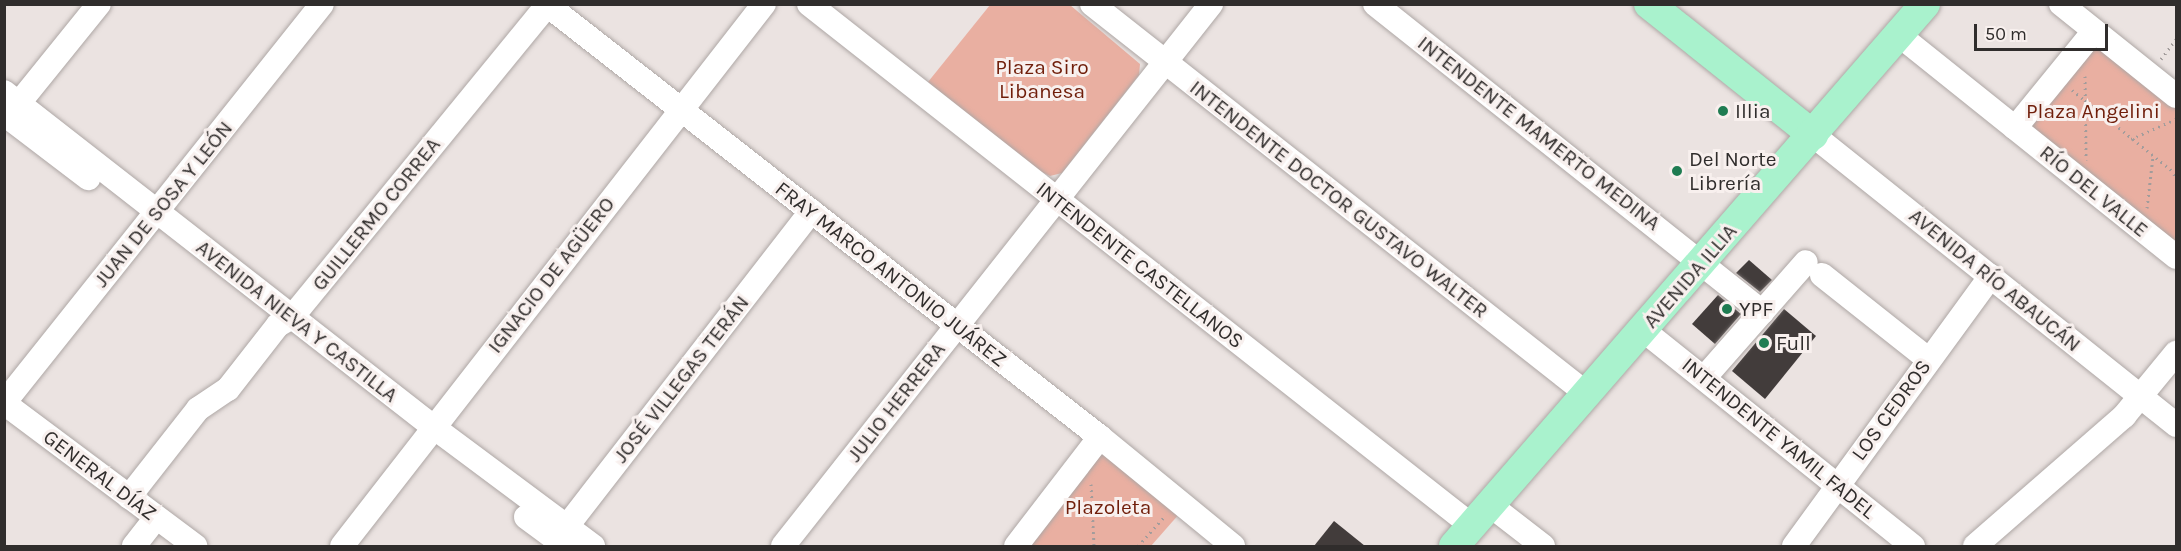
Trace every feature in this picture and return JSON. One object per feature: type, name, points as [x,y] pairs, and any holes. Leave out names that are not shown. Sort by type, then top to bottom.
[{"type":"main road","points":[[1649,4],[1814,135]]},
{"type":"main road","name":"AVENIDA ILLIA","points":[[1472,526],[1814,135],[1925,4]]},
{"type":"street","points":[[8,105],[99,4]]},
{"type":"street","name":"JUAN DE SOSA Y LEÓN","points":[[5,403],[322,4]]},
{"type":"street","name":"IGNACIO DE AGÜERO","points":[[342,546],[764,4]]},
{"type":"street","name":"INTENDENTE CASTELLANOS","points":[[809,4],[1472,526],[1543,546]]},
{"type":"street","name":"INTENDENTE DOCTOR GUSTAVO WALTER","points":[[1092,4],[1587,394]]},
{"type":"street","name":"JULIO HERRERA","points":[[783,546],[1211,4]]},
{"type":"street","name":"INTENDENTE MAMERTO MEDINA","points":[[1375,4],[1703,261],[1762,312]]},
{"type":"street","points":[[2061,4],[2090,36],[2176,96]]},
{"type":"street","name":"FRAY MARCO ANTONIO JUÁREZ","points":[[546,5],[1100,437],[1233,546]]},
{"type":"street","name":"GUILLERMO CORREA","points":[[129,497],[198,410],[228,389],[546,5]]},
{"type":"street","name":"RÍO DEL VALLE","points":[[1899,35],[2176,257]]},
{"type":"street","points":[[2015,128],[2090,36]]},
{"type":"street","name":"AVENIDA NIEVA Y CASTILLA","points":[[8,105],[429,433],[559,540],[593,546]]},
{"type":"street","name":"AVENIDA RÍO ABAUCÁN","points":[[1814,135],[2176,425]]},
{"type":"street","name":"JOSÉ VILLEGAS TERÁN","points":[[559,540],[811,211]]},
{"type":"street","points":[[1704,378],[1762,312],[1814,268],[1928,359]]},
{"type":"street","name":"LOS CEDROS","points":[[1794,546],[1928,359],[1991,276]]},
{"type":"street","name":"INTENDENTE YAMIL FADEL","points":[[1643,330],[1913,546]]},
{"type":"street","points":[[1975,546],[2141,397],[2176,353]]},
{"type":"street","name":"GENERAL DÍAZ","points":[[5,403],[195,546]]},
{"type":"street","points":[[1016,546],[1100,437]]},
{"type":"street","points":[[134,546],[156,518]]},
{"type":"path","points":[[2086,170],[2086,102],[2090,36]]},
{"type":"path","points":[[2056,78],[2175,174],[2176,179]]},
{"type":"path","points":[[2131,139],[2176,119]]},
{"type":"path","points":[[2146,218],[2153,156]]},
{"type":"path","points":[[1083,491],[1091,482],[1094,546]]},
{"type":"path","points":[[1138,546],[1168,512]]},
{"type":"green space","name":"Plaza Siro Libanesa","points":[[990,5],[1070,5],[1140,64],[1139,75],[1062,173],[1050,176],[1038,170],[928,82]]},
{"type":"green space","name":"Plaza Angelini","points":[[2081,32],[2176,108],[2176,248],[2012,118]]},
{"type":"green space","name":"Plazoleta","points":[[1101,454],[1107,454],[1180,513],[1151,546],[1027,546]]},
{"type":"building","points":[[1749,260],[1772,280],[1760,292],[1736,273]]},
{"type":"building","points":[[1718,295],[1741,314],[1715,344],[1692,324]]},
{"type":"building","points":[[1784,309],[1816,336],[1765,399],[1732,371]]},
{"type":"building","points":[[1334,521],[1365,546],[1314,546]]},
{"type":"place","name":"Illia","points":[[1723,111]]},
{"type":"place","name":"Del Norte Librería","points":[[1677,171]]},
{"type":"place","name":"YPF","points":[[1727,309]]},
{"type":"place","name":"Full","points":[[1764,343]]}]
